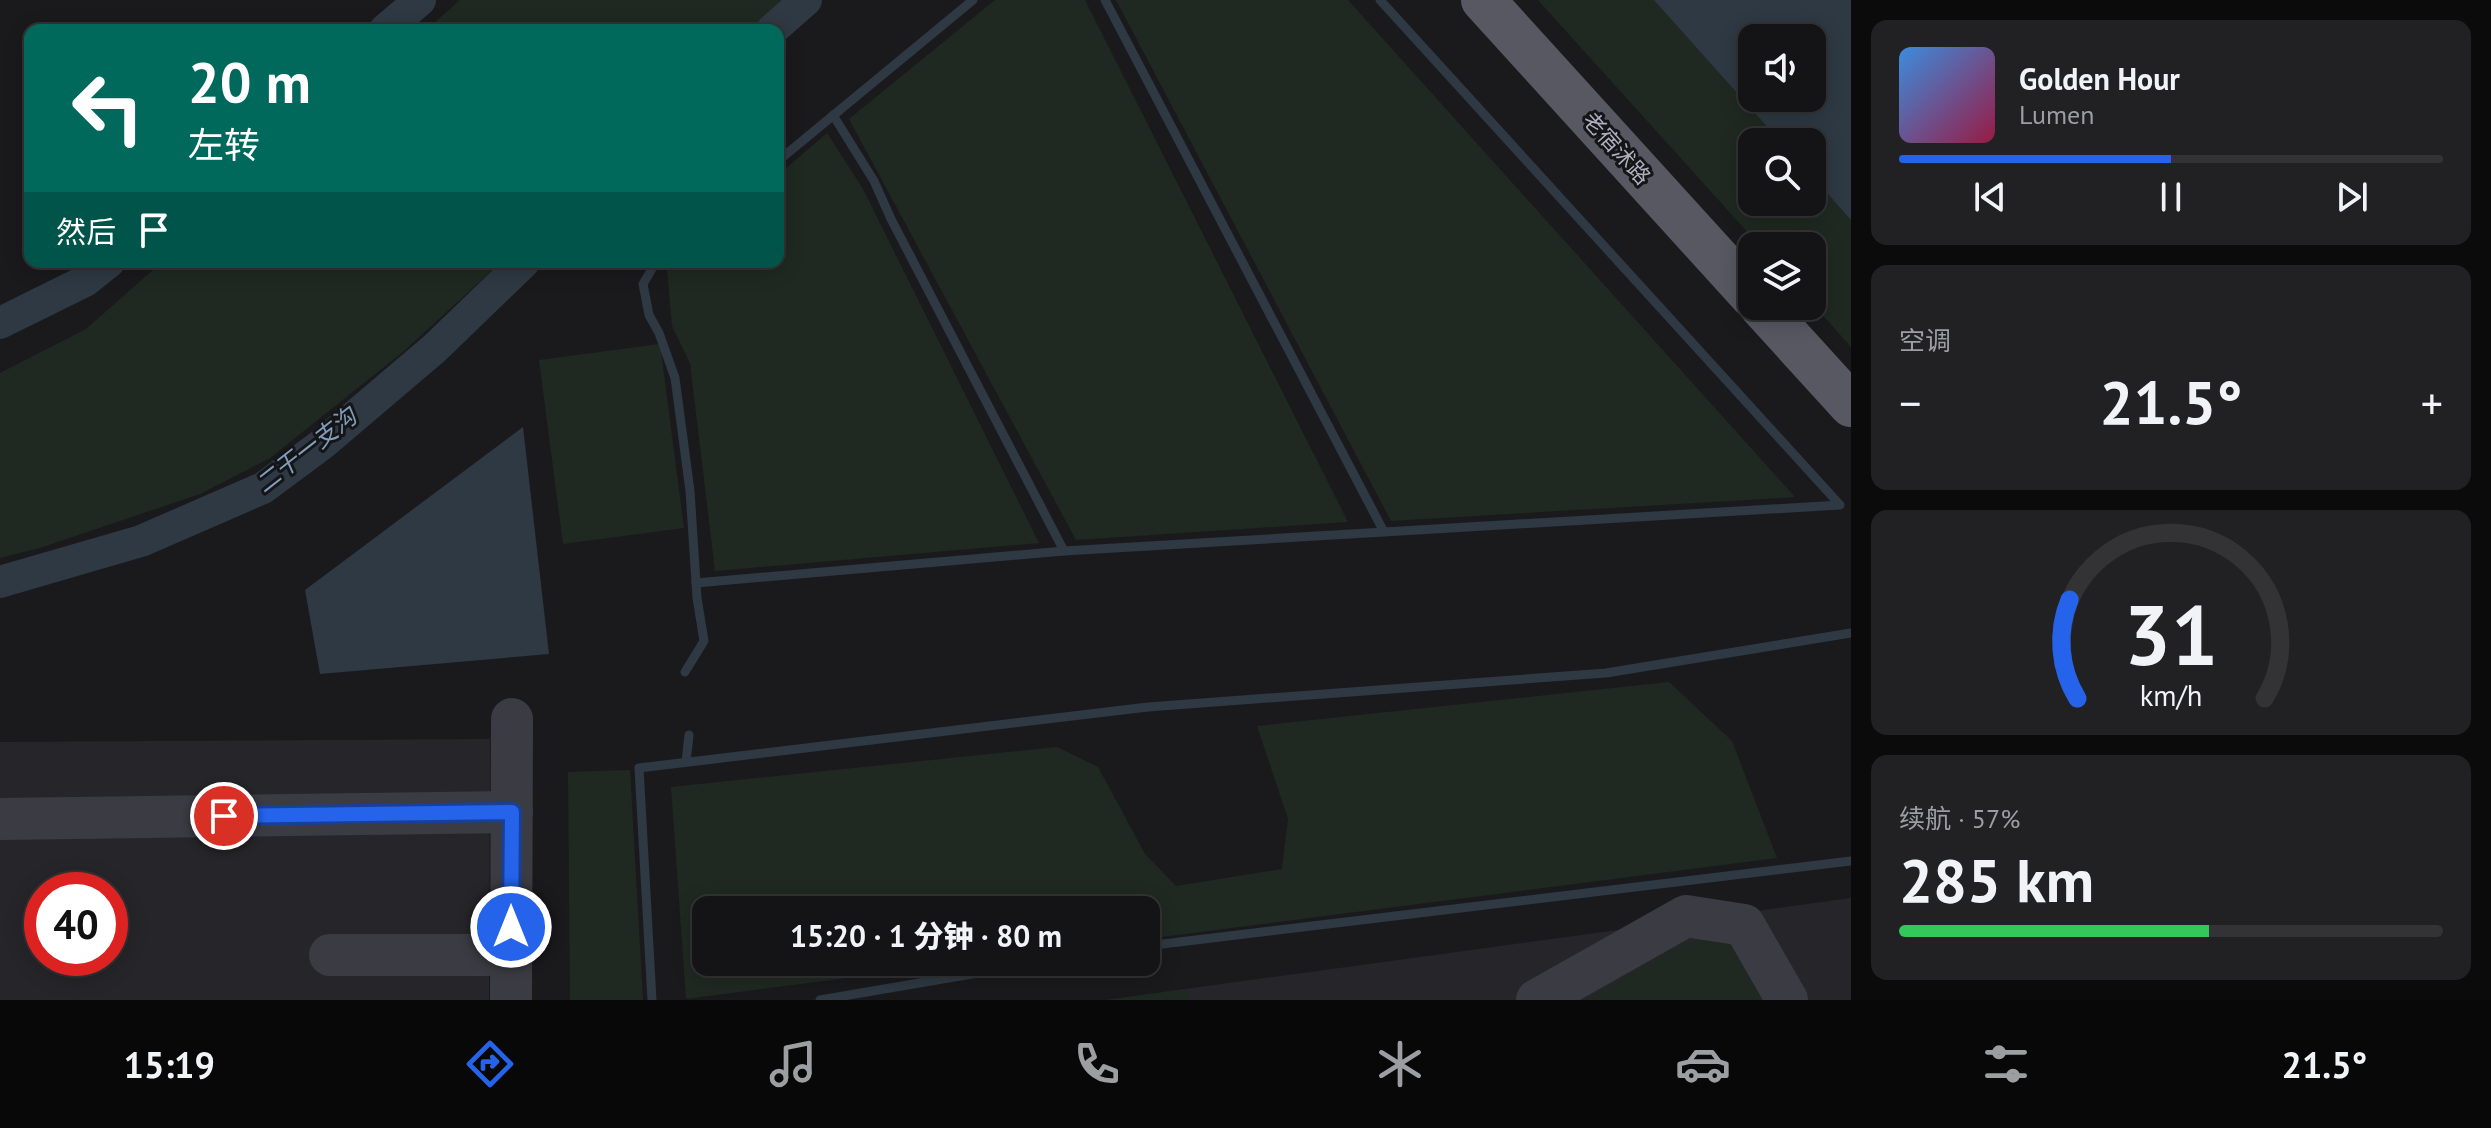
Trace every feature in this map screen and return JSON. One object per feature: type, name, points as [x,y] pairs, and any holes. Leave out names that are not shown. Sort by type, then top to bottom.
[{"type":"main road","name":"老宿沭路","points":[[1483,0],[1738,281]]},
{"type":"main road","points":[[1774,320],[1851,405]]},
{"type":"street","points":[[511,1000],[512,719]]},
{"type":"street","points":[[0,819],[512,812]]},
{"type":"street","points":[[1537,1000],[1686,916],[1744,925],[1787,1000]]},
{"type":"street","points":[[330,955],[511,955]]},
{"type":"shaded area","points":[[460,0],[789,0],[763,24],[433,24]]},
{"type":"shaded area","points":[[995,0],[1085,0],[1348,522],[1076,540],[849,119]]},
{"type":"shaded area","points":[[1116,0],[1348,0],[1795,497],[1391,521]]},
{"type":"shaded area","points":[[1538,0],[1851,0],[1851,347],[1826,319],[1826,232],[1747,232]]},
{"type":"shaded area","points":[[1654,0],[1851,0],[1851,220],[1826,192],[1826,128],[1768,128],[1754,112],[1826,112],[1826,24],[1738,24],[1738,94]]},
{"type":"shaded area","points":[[827,133],[863,189],[1039,543],[715,571],[690,363],[672,326],[667,269],[784,268],[784,170]]},
{"type":"shaded area","points":[[155,268],[494,268],[404,351],[270,458],[200,494],[43,547],[0,558],[0,373],[86,329]]},
{"type":"shaded area","points":[[660,344],[684,528],[563,544],[539,360]]},
{"type":"shaded area","points":[[523,427],[549,654],[320,674],[305,590]]},
{"type":"shaded area","points":[[1669,682],[1732,741],[1777,858],[1160,937],[1160,896],[692,896],[692,976],[863,976],[686,999],[671,787],[1057,747],[1098,767],[1145,854],[1176,886],[1282,869],[1288,819],[1257,726]]},
{"type":"shaded area","points":[[490,739],[489,1000],[0,1000],[0,742]]},
{"type":"shaded area","points":[[630,770],[643,1000],[570,1000],[568,772]]},
{"type":"shaded area","points":[[1851,898],[1851,1000],[1107,1000],[1185,989]]},
{"type":"shaded area","points":[[1700,940],[1731,944],[1771,1000],[1585,1000],[1682,945]]},
{"type":"shaded area","points":[[1185,989],[1192,1000],[1107,1000]]},
{"type":"waterway","points":[[392,24],[420,0]]},
{"type":"waterway","name":"二干一支沟","points":[[779,24],[806,0]]},
{"type":"waterway","points":[[784,156],[973,0]]},
{"type":"waterway","points":[[1105,0],[1384,532],[1840,505],[1380,0]]},
{"type":"waterway","points":[[833,115],[874,181],[1064,551]]},
{"type":"waterway","points":[[0,323],[85,281],[101,268]]},
{"type":"waterway","name":"二干一支沟","points":[[0,582],[141,541],[263,488],[321,445],[435,348],[518,268]]},
{"type":"waterway","points":[[652,268],[643,284],[649,315],[675,378],[690,491],[697,598],[704,641],[685,672]]},
{"type":"waterway","points":[[696,583],[1064,551],[1384,532]]},
{"type":"waterway","points":[[652,1000],[639,768],[1148,707],[1606,673],[1851,633]]},
{"type":"waterway","points":[[686,762],[689,735]]},
{"type":"waterway","points":[[1160,944],[1851,861]]},
{"type":"waterway","points":[[820,1000],[960,976]]},
{"type":"route","points":[[224,816],[512,812],[511,927]]}]
